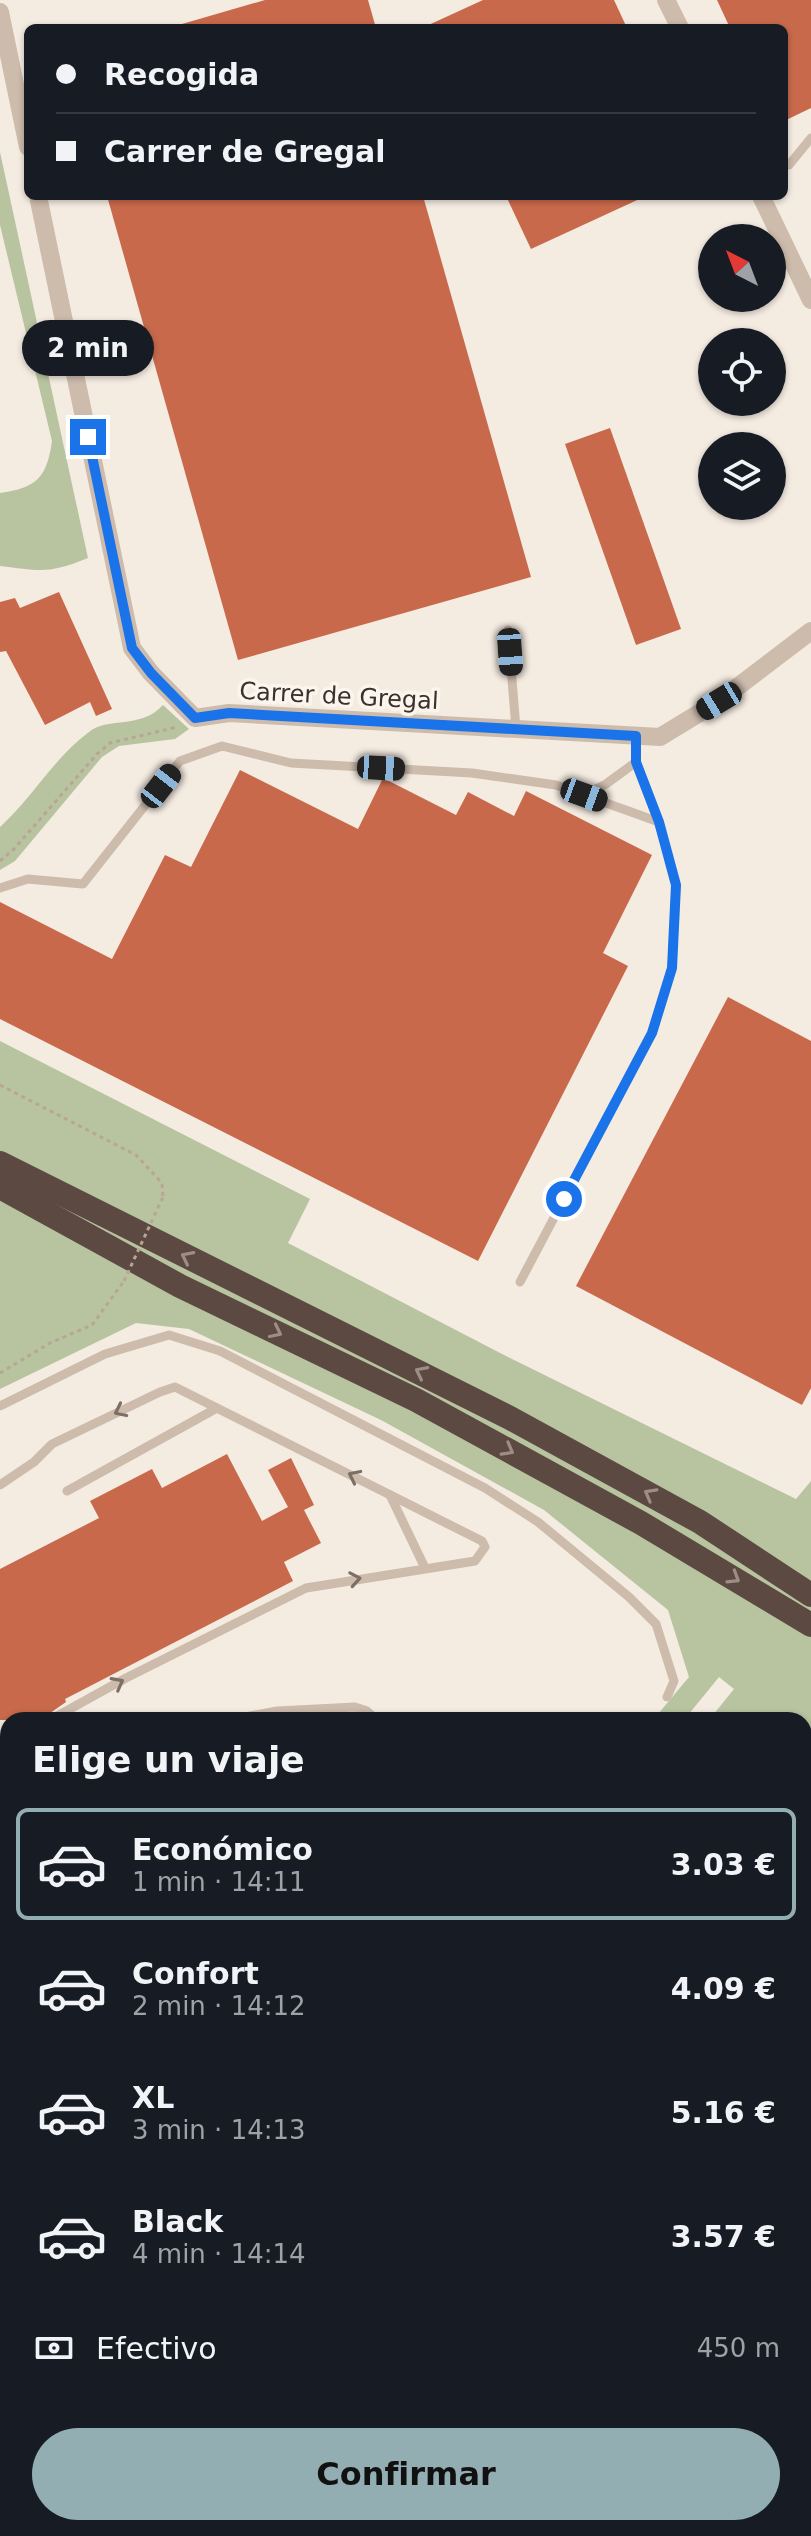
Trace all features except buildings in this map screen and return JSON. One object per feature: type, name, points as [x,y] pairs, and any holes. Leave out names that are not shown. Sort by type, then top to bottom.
[{"type":"highway","points":[[0,1163],[421,1372],[771,1557],[811,1582]]},
{"type":"highway","points":[[0,1187],[180,1286],[416,1400],[641,1523],[811,1625]]},
{"type":"highway","points":[[0,1200],[82,1232]]},
{"type":"highway","points":[[700,1522],[811,1595]]},
{"type":"highway","points":[[769,1601],[811,1631]]},
{"type":"street","points":[[666,0],[678,24]]},
{"type":"street","points":[[0,12],[24,128]]},
{"type":"street","points":[[39,200],[132,648],[151,673],[195,718]]},
{"type":"street","points":[[763,200],[811,300]]},
{"type":"street","name":"Carrer de Gregal","points":[[195,718],[229,713],[660,737],[719,701],[811,631]]},
{"type":"lane","points":[[789,165],[811,138]]},
{"type":"lane","points":[[508,630],[516,729]]},
{"type":"lane","points":[[520,1282],[652,1033],[672,968],[676,885],[659,822],[636,762],[636,736]]},
{"type":"lane","points":[[0,888],[28,879],[83,884],[180,761],[222,746],[291,763],[472,773],[556,785],[659,822]]},
{"type":"lane","points":[[584,795],[606,784],[636,762]]},
{"type":"lane","points":[[0,1406],[105,1354],[169,1335],[220,1351],[485,1488],[538,1522],[629,1597],[656,1624],[674,1681],[667,1697]]},
{"type":"lane","points":[[0,1485],[34,1462],[52,1444],[175,1387],[482,1541],[485,1547],[475,1561],[306,1588],[64,1712]]},
{"type":"lane","points":[[67,1491],[217,1408]]},
{"type":"lane","points":[[390,1494],[425,1568]]},
{"type":"lane","points":[[272,1712],[355,1707],[368,1712]]},
{"type":"path","points":[[0,861],[110,743],[175,728],[195,718]]},
{"type":"path","points":[[0,1085],[136,1155],[162,1183],[163,1197],[124,1281],[92,1325],[50,1343],[0,1373]]},
{"type":"green space","points":[[0,152],[88,558],[54,569],[0,566],[0,493],[23,488],[38,479],[47,464],[52,441],[0,225]]},
{"type":"green space","points":[[163,705],[189,729],[175,739],[119,746],[102,757],[15,861],[0,870],[0,827],[76,742],[97,727],[145,718]]},
{"type":"green space","points":[[0,1041],[310,1199],[288,1243],[504,1355],[796,1499],[811,1481],[811,1712],[715,1712],[734,1689],[719,1677],[691,1712],[660,1712],[689,1677],[668,1610],[544,1510],[381,1420],[189,1329],[136,1323],[0,1389]]},
{"type":"route","points":[[88,437],[132,648],[151,673],[195,718],[229,713],[636,736],[636,762],[659,822],[676,885],[672,968],[652,1033],[564,1199]]}]
